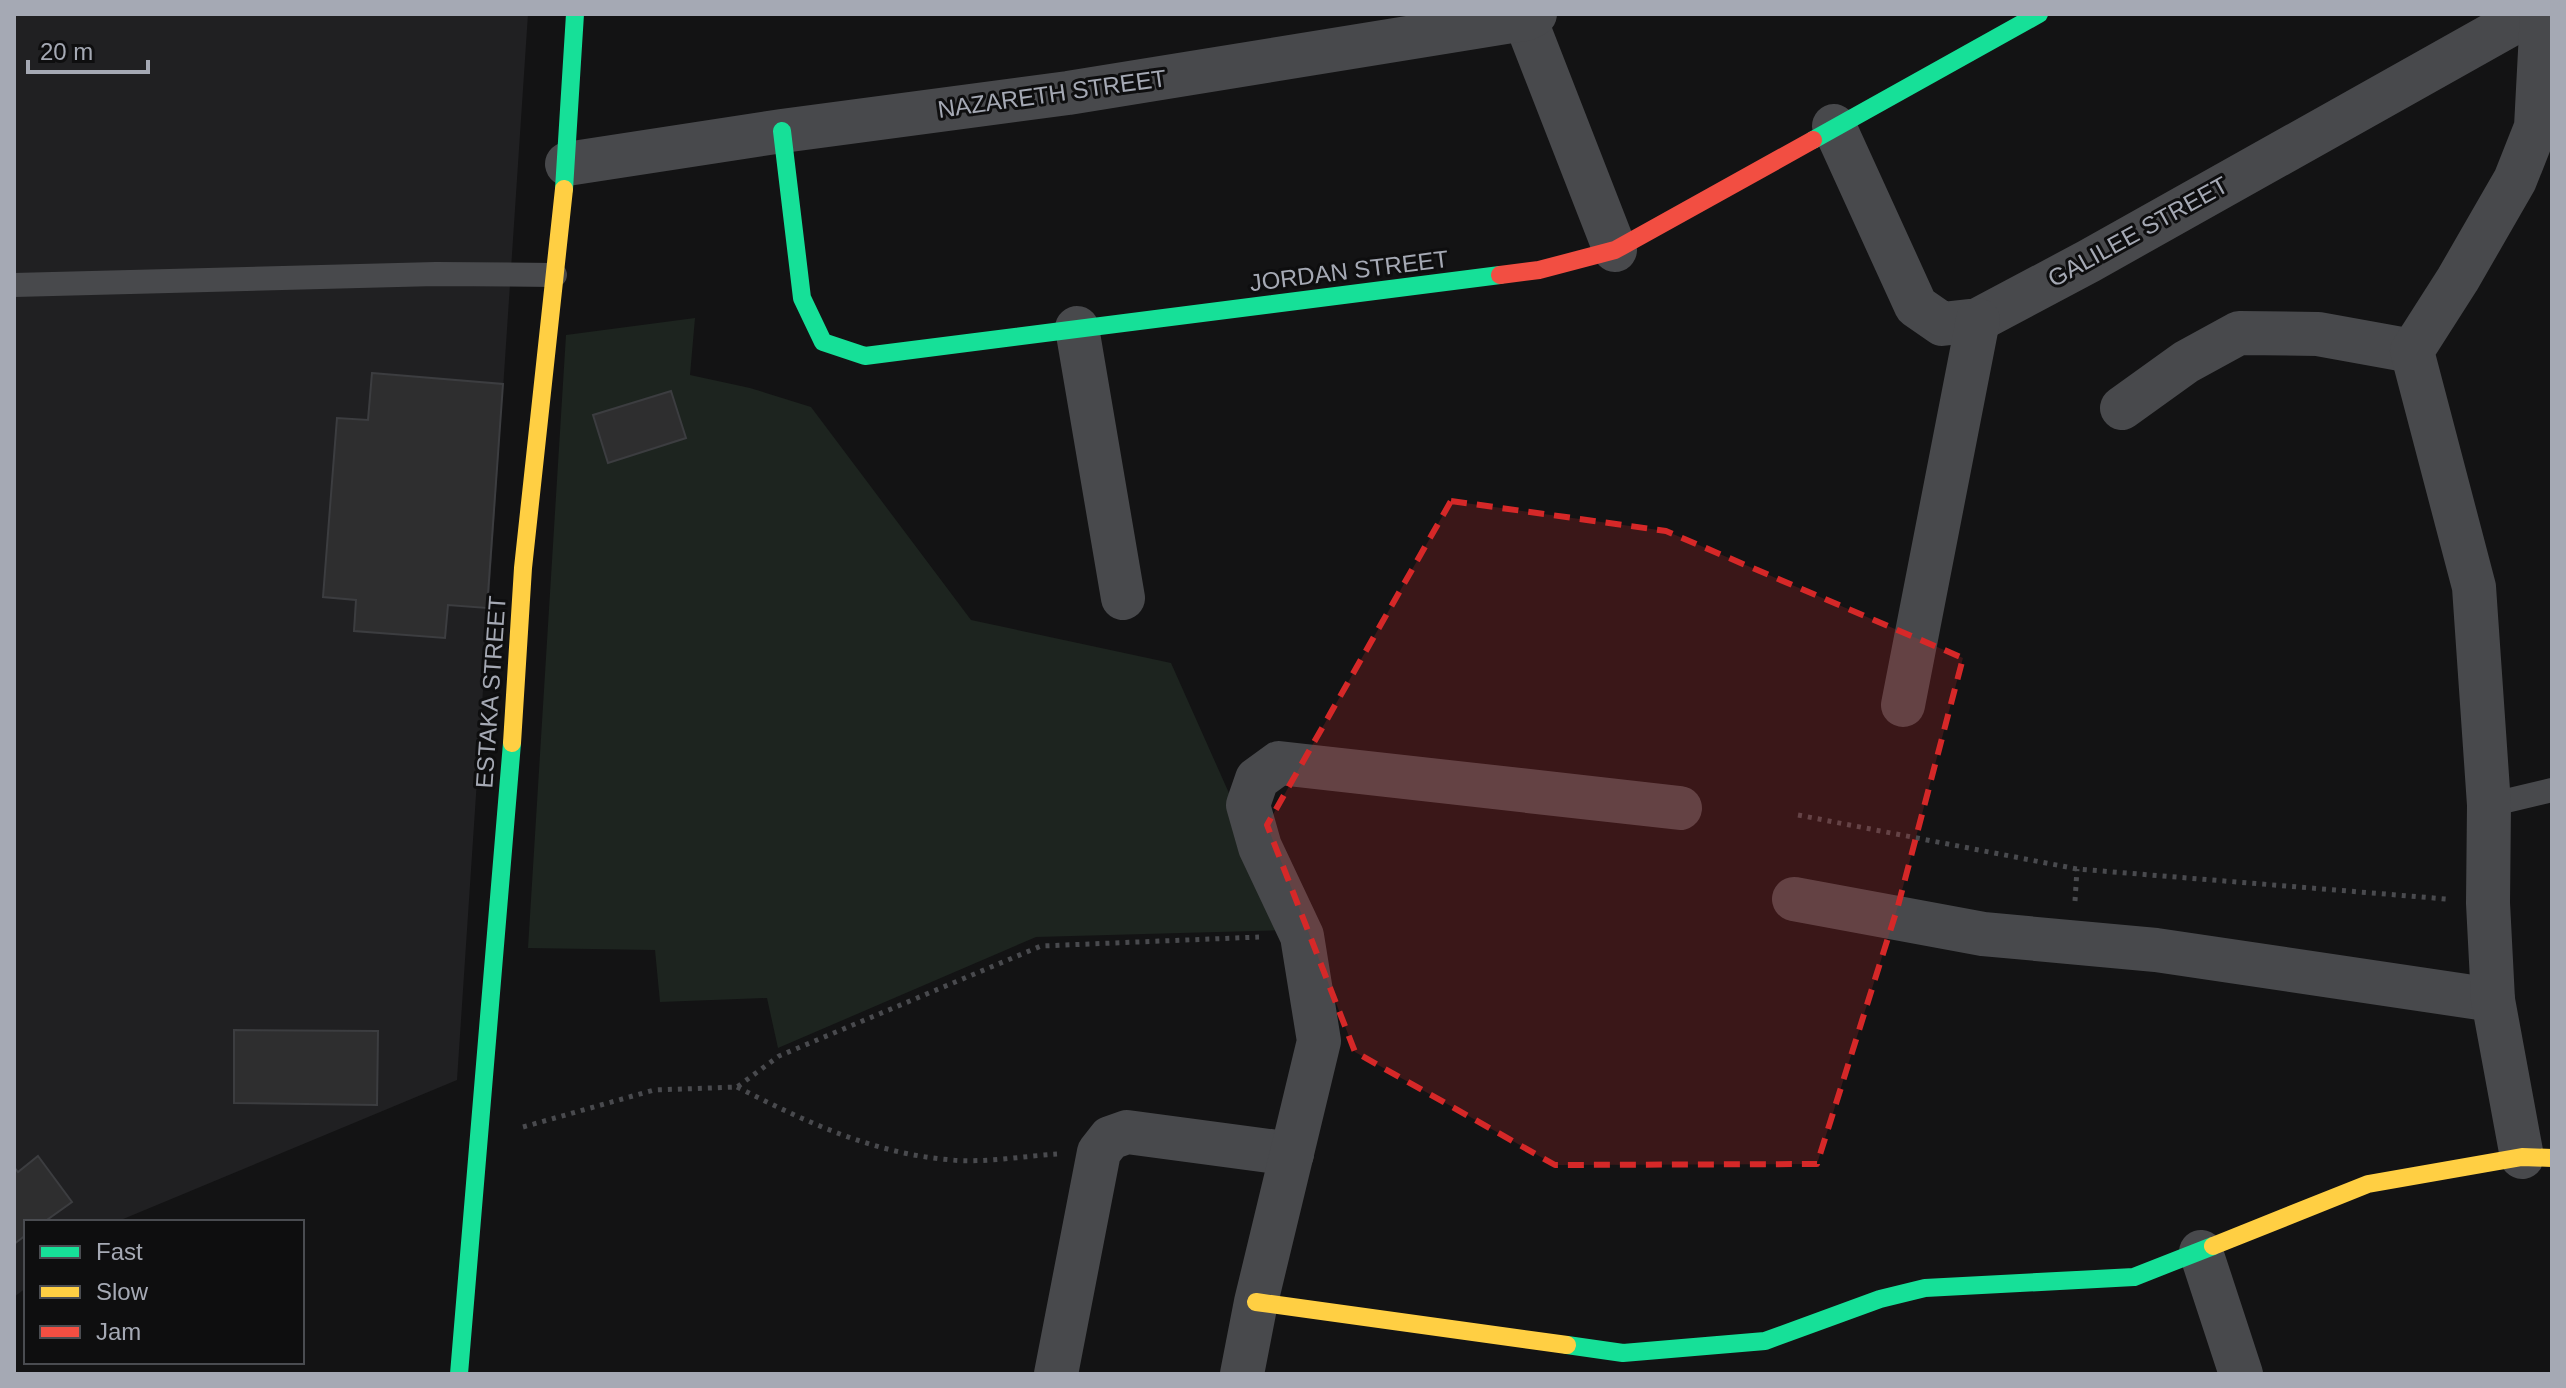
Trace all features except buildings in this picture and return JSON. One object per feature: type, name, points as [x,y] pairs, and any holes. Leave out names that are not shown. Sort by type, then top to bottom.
[{"type":"street","name":"ESTAKA STREET","points":[[459,1374],[509,796],[523,568],[567,164],[575,14]]},
{"type":"street","name":"JORDAN STREET","points":[[782,131],[802,298],[823,342],[865,356],[1539,270],[1615,250],[2039,14]]},
{"type":"street","name":"GALILEE STREET","points":[[1834,126],[1916,306],[1942,324],[1978,320],[2529,14]]},
{"type":"street","points":[[1256,1302],[1623,1353],[1765,1341],[1880,1299],[1925,1288],[2134,1277],[2368,1184],[2537,1158],[2493,1000],[2488,903],[2489,805],[2474,587],[2412,351],[2509,192],[2536,127],[2542,14]]},
{"type":"street","name":"NAZARETH STREET","points":[[567,164],[782,131],[1081,91],[1530,17]]},
{"type":"street","points":[[1530,17],[1615,250]]},
{"type":"street","points":[[1903,705],[1978,320]]},
{"type":"street","points":[[1077,328],[1123,598]]},
{"type":"street","points":[[2122,408],[2186,362],[2239,333],[2318,334],[2412,351]]},
{"type":"street","points":[[1242,1374],[1256,1302],[1319,1041],[1302,936],[1260,847],[1248,805],[1257,779],[1279,763],[1680,808]]},
{"type":"street","points":[[1794,899],[1983,934],[2156,950],[2493,1000]]},
{"type":"street","points":[[1056,1374],[1099,1152],[1110,1138],[1127,1132],[1292,1154]]},
{"type":"street","points":[[2201,1252],[2241,1374]]},
{"type":"lane","points":[[14,285],[436,274],[555,275]]},
{"type":"lane","points":[[2489,805],[2552,790]]},
{"type":"path","points":[[1798,815],[2077,869],[2488,903]]},
{"type":"path","points":[[737,1087],[779,1056],[1041,946],[1302,936]]},
{"type":"path","points":[[479,1139],[654,1090],[737,1087],[807,1123],[878,1148],[954,1161],[1099,1152]]},
{"type":"highlighted area","points":[[1451,501],[1666,531],[1963,658],[1898,906],[1817,1164],[1555,1165],[1355,1052],[1267,825]]},
{"type":"shaded area","points":[[14,14],[528,14],[457,1080],[121,1220],[24,1220],[24,1290],[14,1297]]},
{"type":"shaded area","points":[[695,318],[690,375],[750,388],[811,407],[971,620],[1171,663],[1290,930],[1036,937],[778,1048],[767,998],[660,1002],[655,950],[528,948],[566,335]]},
{"type":"traffic: fast","points":[[564,189],[575,14]]},
{"type":"traffic: fast","points":[[1813,140],[2039,14]]},
{"type":"traffic: fast","points":[[782,131],[802,298],[823,342],[865,356],[1500,275]]},
{"type":"traffic: fast","points":[[459,1374],[512,743]]},
{"type":"traffic: fast","points":[[1567,1345],[1623,1353],[1765,1341],[1880,1299],[1925,1288],[2134,1277],[2213,1246]]},
{"type":"traffic: slow","points":[[512,743],[523,568],[564,189]]},
{"type":"traffic: slow","points":[[2213,1246],[2368,1184],[2522,1157],[2552,1158]]},
{"type":"traffic: slow","points":[[1256,1302],[1567,1345]]},
{"type":"traffic: jam","points":[[1500,275],[1539,270],[1615,250],[1813,140]]}]
